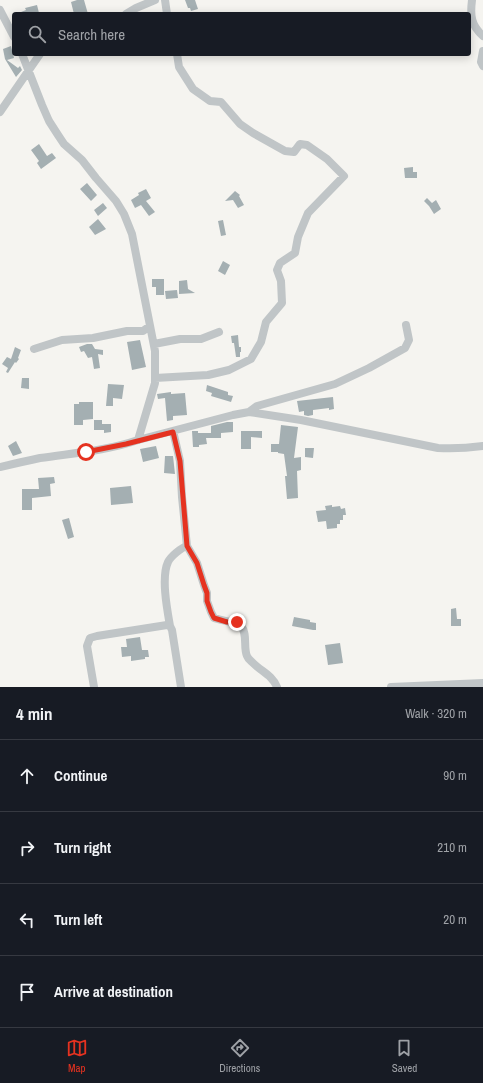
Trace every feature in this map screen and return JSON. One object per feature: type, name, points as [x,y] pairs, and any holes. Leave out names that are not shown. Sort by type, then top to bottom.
[{"type":"street","points":[[129,12],[155,0]]},
{"type":"street","points":[[165,0],[167,12]]},
{"type":"street","points":[[472,0],[471,8],[473,23],[476,30],[483,36]]},
{"type":"street","points":[[0,10],[12,33]]},
{"type":"street","points":[[483,51],[481,62],[483,66]]},
{"type":"street","points":[[23,56],[50,121],[61,140],[82,160],[116,201],[124,214],[132,234],[155,351],[155,383],[138,440]]},
{"type":"street","points":[[0,112],[38,56]]},
{"type":"street","points":[[155,378],[208,375],[229,370],[251,359],[261,342],[266,322],[282,303],[281,281],[277,270],[280,263],[295,253],[298,237],[308,213],[344,176],[327,159],[308,145],[300,144],[294,152],[285,151],[240,124],[221,102],[210,101],[193,89],[179,67],[177,56]]},
{"type":"street","points":[[249,412],[257,406],[335,384],[369,368],[405,348],[409,340],[406,325]]},
{"type":"street","points":[[34,349],[62,340],[94,338],[127,331],[143,331],[150,326]]},
{"type":"street","points":[[154,344],[180,340],[201,340],[219,332]]},
{"type":"street","points":[[0,467],[126,444],[249,412],[301,420],[438,448],[460,449],[483,446]]},
{"type":"street","points":[[173,432],[180,461],[187,546],[197,563],[207,593],[207,601],[211,612],[214,618],[227,622],[237,622],[241,626],[244,631],[246,656],[258,668],[274,680],[277,687]]},
{"type":"street","points":[[181,687],[166,603],[165,575],[169,561],[181,548],[187,546]]},
{"type":"street","points":[[94,687],[87,646],[90,638],[167,625],[170,626]]},
{"type":"street","points":[[391,687],[483,683]]},
{"type":"building","points":[[84,0],[87,12],[74,12],[71,2]]},
{"type":"building","points":[[185,0],[195,0],[198,9],[191,11]]},
{"type":"building","points":[[37,5],[39,12],[21,12],[26,10],[25,8]]},
{"type":"building","points":[[11,46],[12,56],[14,58],[7,60],[18,68],[20,66],[22,70],[16,77],[5,59],[3,49]]},
{"type":"building","points":[[39,144],[47,156],[52,153],[56,158],[41,169],[37,163],[39,161],[31,150]]},
{"type":"building","points":[[413,167],[413,172],[417,172],[417,178],[405,178],[404,168]]},
{"type":"building","points":[[87,183],[97,195],[91,201],[80,189]]},
{"type":"building","points":[[146,189],[151,198],[146,201],[155,212],[149,216],[141,205],[135,208],[131,200],[139,195],[138,193]]},
{"type":"building","points":[[235,191],[240,195],[239,196],[244,205],[238,208],[233,200],[225,201]]},
{"type":"building","points":[[427,198],[432,203],[436,200],[441,209],[434,214],[424,201]]},
{"type":"building","points":[[103,203],[107,208],[98,216],[94,210]]},
{"type":"building","points":[[98,219],[106,229],[95,235],[89,227]]},
{"type":"building","points":[[223,220],[226,235],[221,236],[218,221]]},
{"type":"building","points":[[223,261],[230,265],[225,275],[218,271]]},
{"type":"building","points":[[152,279],[164,279],[164,295],[156,295],[156,287],[152,287]]},
{"type":"building","points":[[187,280],[188,289],[195,293],[179,294],[179,281]]},
{"type":"building","points":[[177,290],[178,298],[166,299],[165,291]]},
{"type":"building","points":[[238,335],[241,352],[240,357],[236,357],[234,343],[232,343],[231,336]]},
{"type":"building","points":[[140,340],[146,367],[132,370],[127,342]]},
{"type":"building","points":[[92,344],[95,349],[103,350],[103,355],[98,354],[100,368],[94,369],[92,357],[88,358],[84,351],[81,352],[79,347]]},
{"type":"building","points":[[15,347],[21,350],[19,359],[16,363],[15,362],[8,373],[6,372],[8,368],[2,364],[7,357],[11,359]]},
{"type":"building","points":[[22,378],[29,378],[29,389],[21,388]]},
{"type":"building","points":[[108,384],[124,385],[122,399],[113,398],[113,406],[106,406]]},
{"type":"building","points":[[207,385],[228,392],[228,395],[233,396],[231,402],[211,396],[212,393],[206,391]]},
{"type":"building","points":[[171,392],[171,394],[185,393],[187,415],[173,416],[173,420],[167,421],[165,398],[158,399],[157,394]]},
{"type":"building","points":[[333,397],[334,409],[329,410],[329,408],[313,410],[313,415],[308,416],[304,415],[304,411],[299,412],[297,401]]},
{"type":"building","points":[[79,402],[93,402],[93,419],[83,420],[83,425],[74,425],[74,404],[79,404]]},
{"type":"building","points":[[94,420],[102,420],[102,424],[111,424],[111,432],[104,433],[104,430],[94,430]]},
{"type":"building","points":[[233,422],[233,432],[221,433],[221,438],[206,438],[207,444],[199,445],[199,447],[193,447],[192,431],[198,431],[198,433],[211,433],[211,426]]},
{"type":"building","points":[[281,425],[298,427],[294,458],[301,457],[301,470],[297,471],[298,498],[287,499],[285,476],[287,476],[284,454],[271,452],[271,444],[279,444]]},
{"type":"building","points":[[241,431],[262,431],[262,438],[251,437],[251,449],[241,449]]},
{"type":"building","points":[[16,441],[22,453],[13,456],[8,446]]},
{"type":"building","points":[[156,446],[159,458],[143,462],[140,449]]},
{"type":"building","points":[[305,448],[314,448],[313,458],[305,457]]},
{"type":"building","points":[[165,456],[173,456],[175,474],[164,473]]},
{"type":"building","points":[[54,477],[55,483],[50,484],[51,496],[32,498],[32,510],[22,510],[22,489],[39,489],[38,478]]},
{"type":"building","points":[[131,486],[133,503],[111,505],[110,488]]},
{"type":"building","points":[[332,505],[332,507],[340,506],[341,509],[345,508],[346,515],[343,515],[343,520],[340,520],[340,524],[337,524],[337,528],[327,529],[326,521],[318,522],[316,511],[326,510],[325,506]]},
{"type":"building","points":[[69,518],[74,537],[68,539],[62,520]]},
{"type":"building","points":[[456,608],[457,619],[461,619],[461,626],[451,626],[451,609]]},
{"type":"building","points":[[294,617],[310,620],[310,622],[316,623],[316,630],[292,626]]},
{"type":"building","points":[[140,637],[142,650],[148,650],[149,657],[131,661],[131,656],[122,657],[121,647],[127,647],[126,639]]},
{"type":"building","points":[[340,643],[343,663],[328,665],[325,645]]},
{"type":"route","points":[[86,452],[173,432],[180,461],[187,546],[197,563],[207,593],[207,601],[214,618],[227,622],[237,622]]}]
